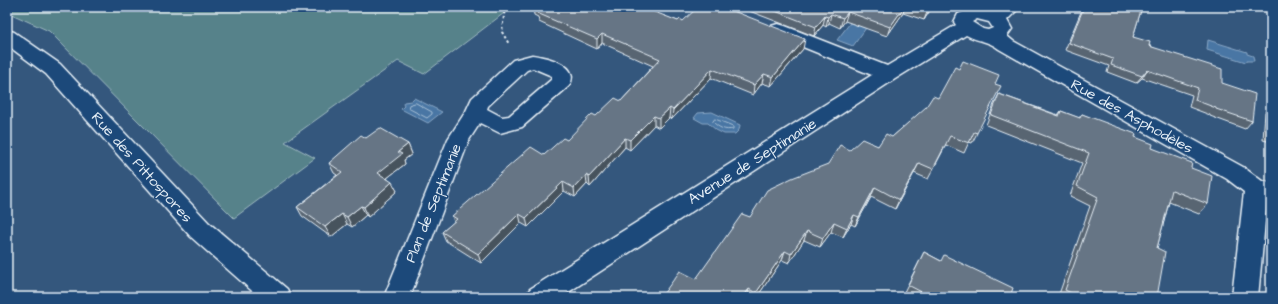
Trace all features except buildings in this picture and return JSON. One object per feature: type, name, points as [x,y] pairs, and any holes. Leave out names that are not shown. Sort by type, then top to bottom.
[{"type":"street","points":[[995,27],[1011,7]]},
{"type":"street","points":[[763,24],[888,74]]},
{"type":"street","name":"Avenue de Septimanie","points":[[539,297],[888,74],[966,27],[973,32],[984,36],[995,27]]},
{"type":"street","name":"Rue des Asphodèles","points":[[995,27],[1006,45],[1263,190]]},
{"type":"street","name":"Rue des Pittospores","points":[[7,36],[53,69],[200,230],[278,297]]},
{"type":"street","points":[[476,112],[500,125],[515,122],[562,81],[562,73],[543,63],[532,61],[520,65]]},
{"type":"street","name":"Plan de Septimanie","points":[[397,297],[459,139],[476,112],[479,103],[520,65]]},
{"type":"street","points":[[1245,297],[1263,190]]},
{"type":"path","points":[[505,7],[502,32],[520,65]]},
{"type":"green space","points":[[7,7],[512,7],[424,74],[398,61],[285,142],[315,158],[234,218],[49,31],[7,12]]},
{"type":"water","points":[[850,23],[866,28],[853,46],[837,40]]},
{"type":"water","points":[[1208,40],[1247,52],[1247,54],[1253,56],[1254,61],[1246,62],[1207,50]]},
{"type":"water","points":[[414,98],[442,112],[428,123],[401,109],[404,106],[404,102],[411,101]]},
{"type":"water","points":[[712,112],[740,125],[739,130],[735,134],[724,134],[716,130],[708,123],[703,123],[694,118],[698,113]]}]
